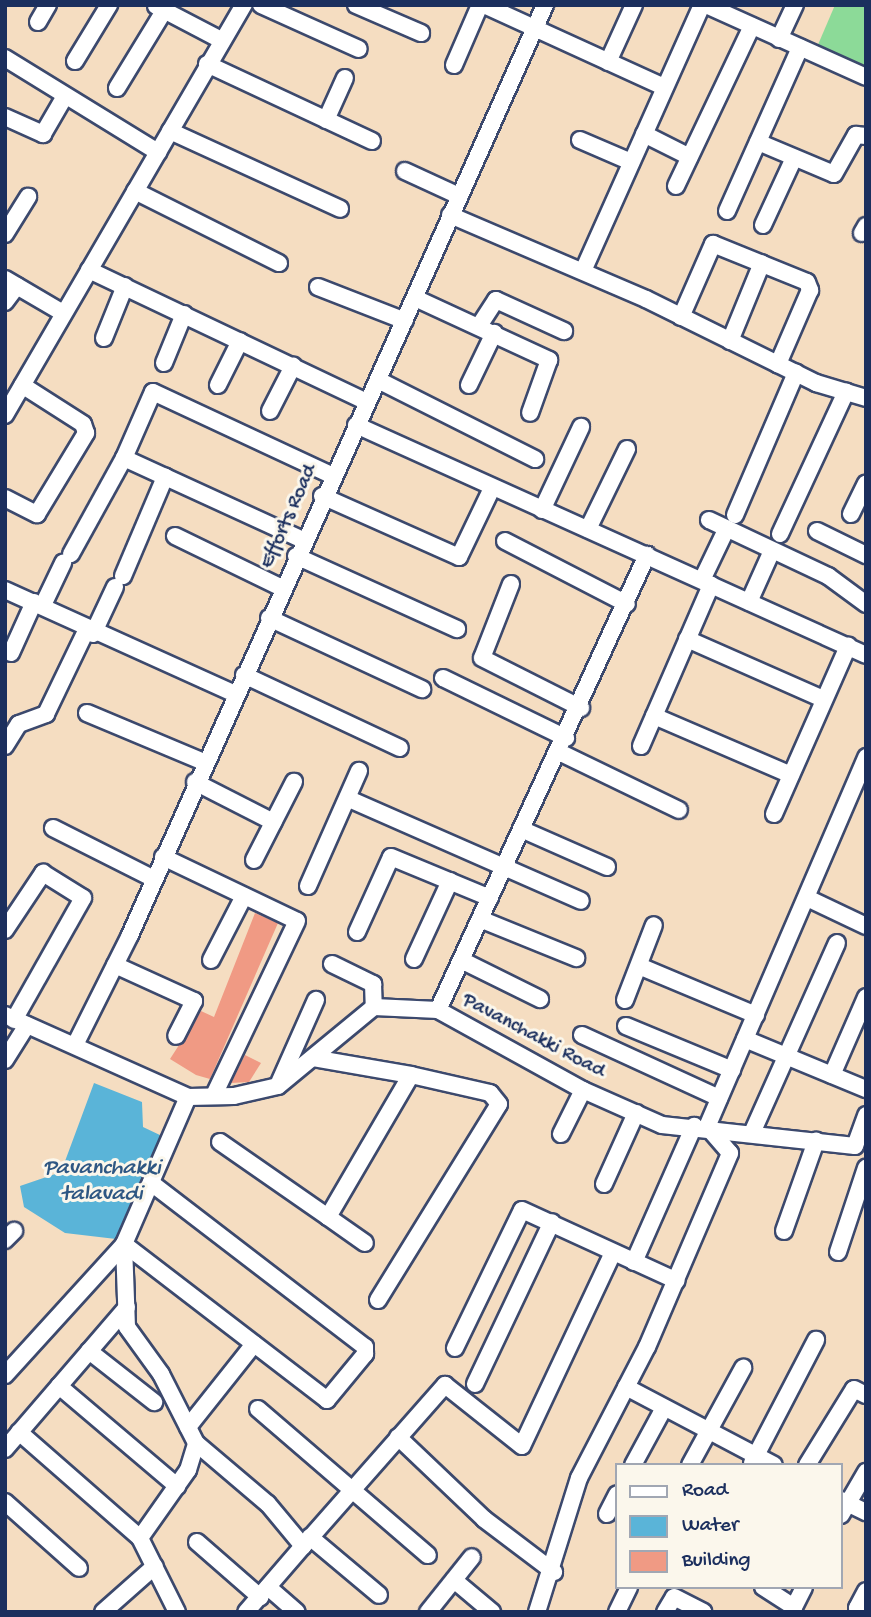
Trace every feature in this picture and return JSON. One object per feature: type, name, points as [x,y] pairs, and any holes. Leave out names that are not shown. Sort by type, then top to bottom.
[{"type":"street","points":[[38,22],[48,5]]},
{"type":"street","points":[[75,61],[109,5]]},
{"type":"street","points":[[5,415],[170,131],[219,39],[244,5]]},
{"type":"street","points":[[261,5],[359,49]]},
{"type":"street","points":[[356,5],[421,33]]},
{"type":"street","points":[[454,65],[482,5],[664,87]]},
{"type":"street","name":"Efforts Road","points":[[75,1045],[116,965],[331,475],[405,321],[545,5]]},
{"type":"street","points":[[608,62],[634,5]]},
{"type":"street","points":[[583,271],[664,87],[704,5],[728,10],[752,26],[866,77]]},
{"type":"street","points":[[779,39],[795,5]]},
{"type":"street","points":[[117,88],[160,8],[219,39]]},
{"type":"street","points":[[676,187],[752,26]]},
{"type":"street","points":[[727,211],[800,48]]},
{"type":"street","points":[[5,58],[158,152]]},
{"type":"street","points":[[207,64],[372,141]]},
{"type":"street","points":[[326,120],[345,78]]},
{"type":"street","points":[[5,117],[43,134],[65,96]]},
{"type":"street","points":[[170,131],[340,209]]},
{"type":"street","points":[[644,134],[690,158]]},
{"type":"street","points":[[758,142],[834,174],[856,135],[866,136]]},
{"type":"street","points":[[580,140],[631,162]]},
{"type":"street","points":[[763,225],[794,158]]},
{"type":"street","points":[[405,170],[458,197]]},
{"type":"street","points":[[135,191],[279,263]]},
{"type":"street","points":[[5,234],[28,197]]},
{"type":"street","points":[[450,215],[583,271],[796,373],[866,398]]},
{"type":"street","points":[[681,317],[710,246],[762,263],[811,285],[778,364]]},
{"type":"street","points":[[730,341],[762,263]]},
{"type":"street","points":[[89,270],[367,402]]},
{"type":"street","points":[[5,302],[11,282],[63,313]]},
{"type":"street","points":[[104,338],[125,286]]},
{"type":"street","points":[[318,287],[405,321]]},
{"type":"street","points":[[415,298],[549,360],[530,413]]},
{"type":"street","points":[[470,385],[496,300],[564,331]]},
{"type":"street","points":[[164,363],[184,314]]},
{"type":"street","points":[[218,385],[240,341]]},
{"type":"street","points":[[270,411],[292,366]]},
{"type":"street","points":[[735,515],[796,373]]},
{"type":"street","points":[[378,380],[535,459]]},
{"type":"street","points":[[5,498],[37,514],[86,433],[83,424],[22,385]]},
{"type":"street","points":[[10,653],[124,458],[153,392],[331,475]]},
{"type":"street","points":[[780,534],[846,392]]},
{"type":"street","points":[[356,425],[866,655]]},
{"type":"street","points":[[542,510],[580,427]]},
{"type":"street","points":[[588,529],[627,449]]},
{"type":"street","points":[[124,458],[457,629]]},
{"type":"street","points":[[5,746],[19,724],[46,714],[119,582],[165,477]]},
{"type":"street","points":[[851,514],[866,483]]},
{"type":"street","points":[[322,496],[459,557],[492,488]]},
{"type":"street","points":[[709,520],[828,576],[866,604]]},
{"type":"street","points":[[817,531],[866,555]]},
{"type":"street","points":[[641,746],[687,639],[724,534]]},
{"type":"street","points":[[175,536],[282,588]]},
{"type":"street","points":[[505,541],[628,604]]},
{"type":"street","points":[[438,1010],[463,961],[521,829],[581,708],[647,555]]},
{"type":"street","points":[[749,602],[770,555]]},
{"type":"street","points":[[511,584],[482,658],[581,708]]},
{"type":"street","points":[[5,590],[38,603],[90,632],[235,694]]},
{"type":"street","points":[[269,618],[422,689]]},
{"type":"street","points":[[687,639],[823,699]]},
{"type":"street","points":[[774,814],[848,646]]},
{"type":"street","points":[[244,675],[400,748]]},
{"type":"street","points":[[443,678],[679,810]]},
{"type":"street","points":[[87,713],[204,762]]},
{"type":"street","points":[[654,716],[791,775]]},
{"type":"street","points":[[634,1262],[700,1126],[719,1098],[732,1070],[807,898],[859,793],[866,757]]},
{"type":"street","points":[[308,886],[349,799],[359,771]]},
{"type":"street","points":[[195,782],[273,822]]},
{"type":"street","points":[[254,860],[294,782]]},
{"type":"street","points":[[349,799],[506,865],[581,901]]},
{"type":"street","points":[[52,828],[154,878]]},
{"type":"street","points":[[521,829],[607,867]]},
{"type":"street","points":[[163,857],[297,921],[215,1093]]},
{"type":"street","points":[[357,932],[391,857],[489,898]]},
{"type":"street","points":[[5,930],[43,873],[83,898],[16,1020],[5,1060]]},
{"type":"street","points":[[414,958],[450,881]]},
{"type":"street","points":[[211,960],[244,896]]},
{"type":"street","points":[[807,898],[866,926]]},
{"type":"street","points":[[480,919],[576,958]]},
{"type":"street","points":[[625,1000],[654,925]]},
{"type":"street","points":[[752,1133],[837,943]]},
{"type":"street","points":[[463,961],[540,999]]},
{"type":"street","points":[[16,1020],[188,1097],[215,1093],[234,1096],[278,1086],[373,1007],[373,984],[332,964]]},
{"type":"street","points":[[116,965],[194,1001],[176,1036]]},
{"type":"street","points":[[639,966],[756,1015]]},
{"type":"street","points":[[831,1075],[866,997]]},
{"type":"street","points":[[278,1086],[316,1000]]},
{"type":"street","name":"Pavanchakki Road","points":[[373,1007],[438,1010],[583,1090],[662,1125],[700,1126],[860,1147]]},
{"type":"street","points":[[626,1026],[732,1070]]},
{"type":"street","points":[[582,1035],[719,1098]]},
{"type":"street","points":[[745,1040],[866,1089]]},
{"type":"street","points":[[313,1058],[411,1075],[490,1093],[499,1104],[379,1300]]},
{"type":"street","points":[[328,1217],[411,1075]]},
{"type":"street","points":[[561,1134],[583,1090]]},
{"type":"street","points":[[5,1374],[124,1244],[188,1097]]},
{"type":"street","points":[[604,1184],[636,1113]]},
{"type":"street","points":[[860,1147],[866,1115]]},
{"type":"street","points":[[537,1612],[554,1572],[579,1478],[677,1281],[730,1153],[700,1126]]},
{"type":"street","points":[[783,1231],[816,1141]]},
{"type":"street","points":[[220,1142],[365,1243]]},
{"type":"street","points":[[838,1252],[866,1168]]},
{"type":"street","points":[[124,1244],[327,1399],[367,1350],[152,1183]]},
{"type":"street","points":[[455,1348],[519,1213],[528,1210],[613,1253],[677,1281]]},
{"type":"street","points":[[475,1384],[552,1222]]},
{"type":"street","points":[[124,1244],[127,1327],[196,1443],[268,1504],[306,1541],[379,1595]]},
{"type":"street","points":[[246,1612],[445,1385],[522,1446],[613,1253]]},
{"type":"street","points":[[5,1449],[127,1307]]},
{"type":"street","points":[[626,1387],[753,1460],[816,1340]]},
{"type":"street","points":[[188,1427],[254,1344]]},
{"type":"street","points":[[89,1351],[154,1402]]},
{"type":"street","points":[[691,1463],[743,1368]]},
{"type":"street","points":[[59,1386],[177,1486]]},
{"type":"street","points":[[808,1463],[854,1389],[866,1395]]},
{"type":"street","points":[[634,1463],[664,1408]]},
{"type":"street","points":[[258,1409],[428,1555]]},
{"type":"street","points":[[19,1432],[141,1538],[177,1612]]},
{"type":"street","points":[[398,1437],[484,1519],[554,1572]]},
{"type":"street","points":[[141,1538],[177,1486],[196,1443]]},
{"type":"street","points":[[866,1472],[843,1506],[866,1512]]},
{"type":"street","points":[[607,1514],[616,1496]]},
{"type":"street","points":[[5,1502],[79,1568]]},
{"type":"street","points":[[197,1542],[264,1592],[297,1612]]},
{"type":"street","points":[[428,1612],[472,1557]]},
{"type":"street","points":[[103,1612],[155,1566]]},
{"type":"street","points":[[454,1580],[492,1612]]},
{"type":"street","points":[[617,1612],[628,1589]]},
{"type":"street","points":[[766,1589],[794,1607],[803,1589]]},
{"type":"street","points":[[863,1612],[857,1608],[866,1591]]},
{"type":"street","points":[[665,1612],[674,1597],[702,1612]]},
{"type":"green space","points":[[835,5],[866,5],[866,77],[814,54]]},
{"type":"water","name":"Pavanchakki talavadi","points":[[94,1083],[142,1102],[143,1127],[162,1136],[116,1239],[65,1233],[24,1207],[20,1186],[61,1172]]},
{"type":"building","points":[[255,913],[278,923],[210,1079],[196,1075],[170,1059],[201,1011],[214,1017]]},
{"type":"building","points":[[245,1055],[261,1063],[249,1082],[231,1083]]}]
